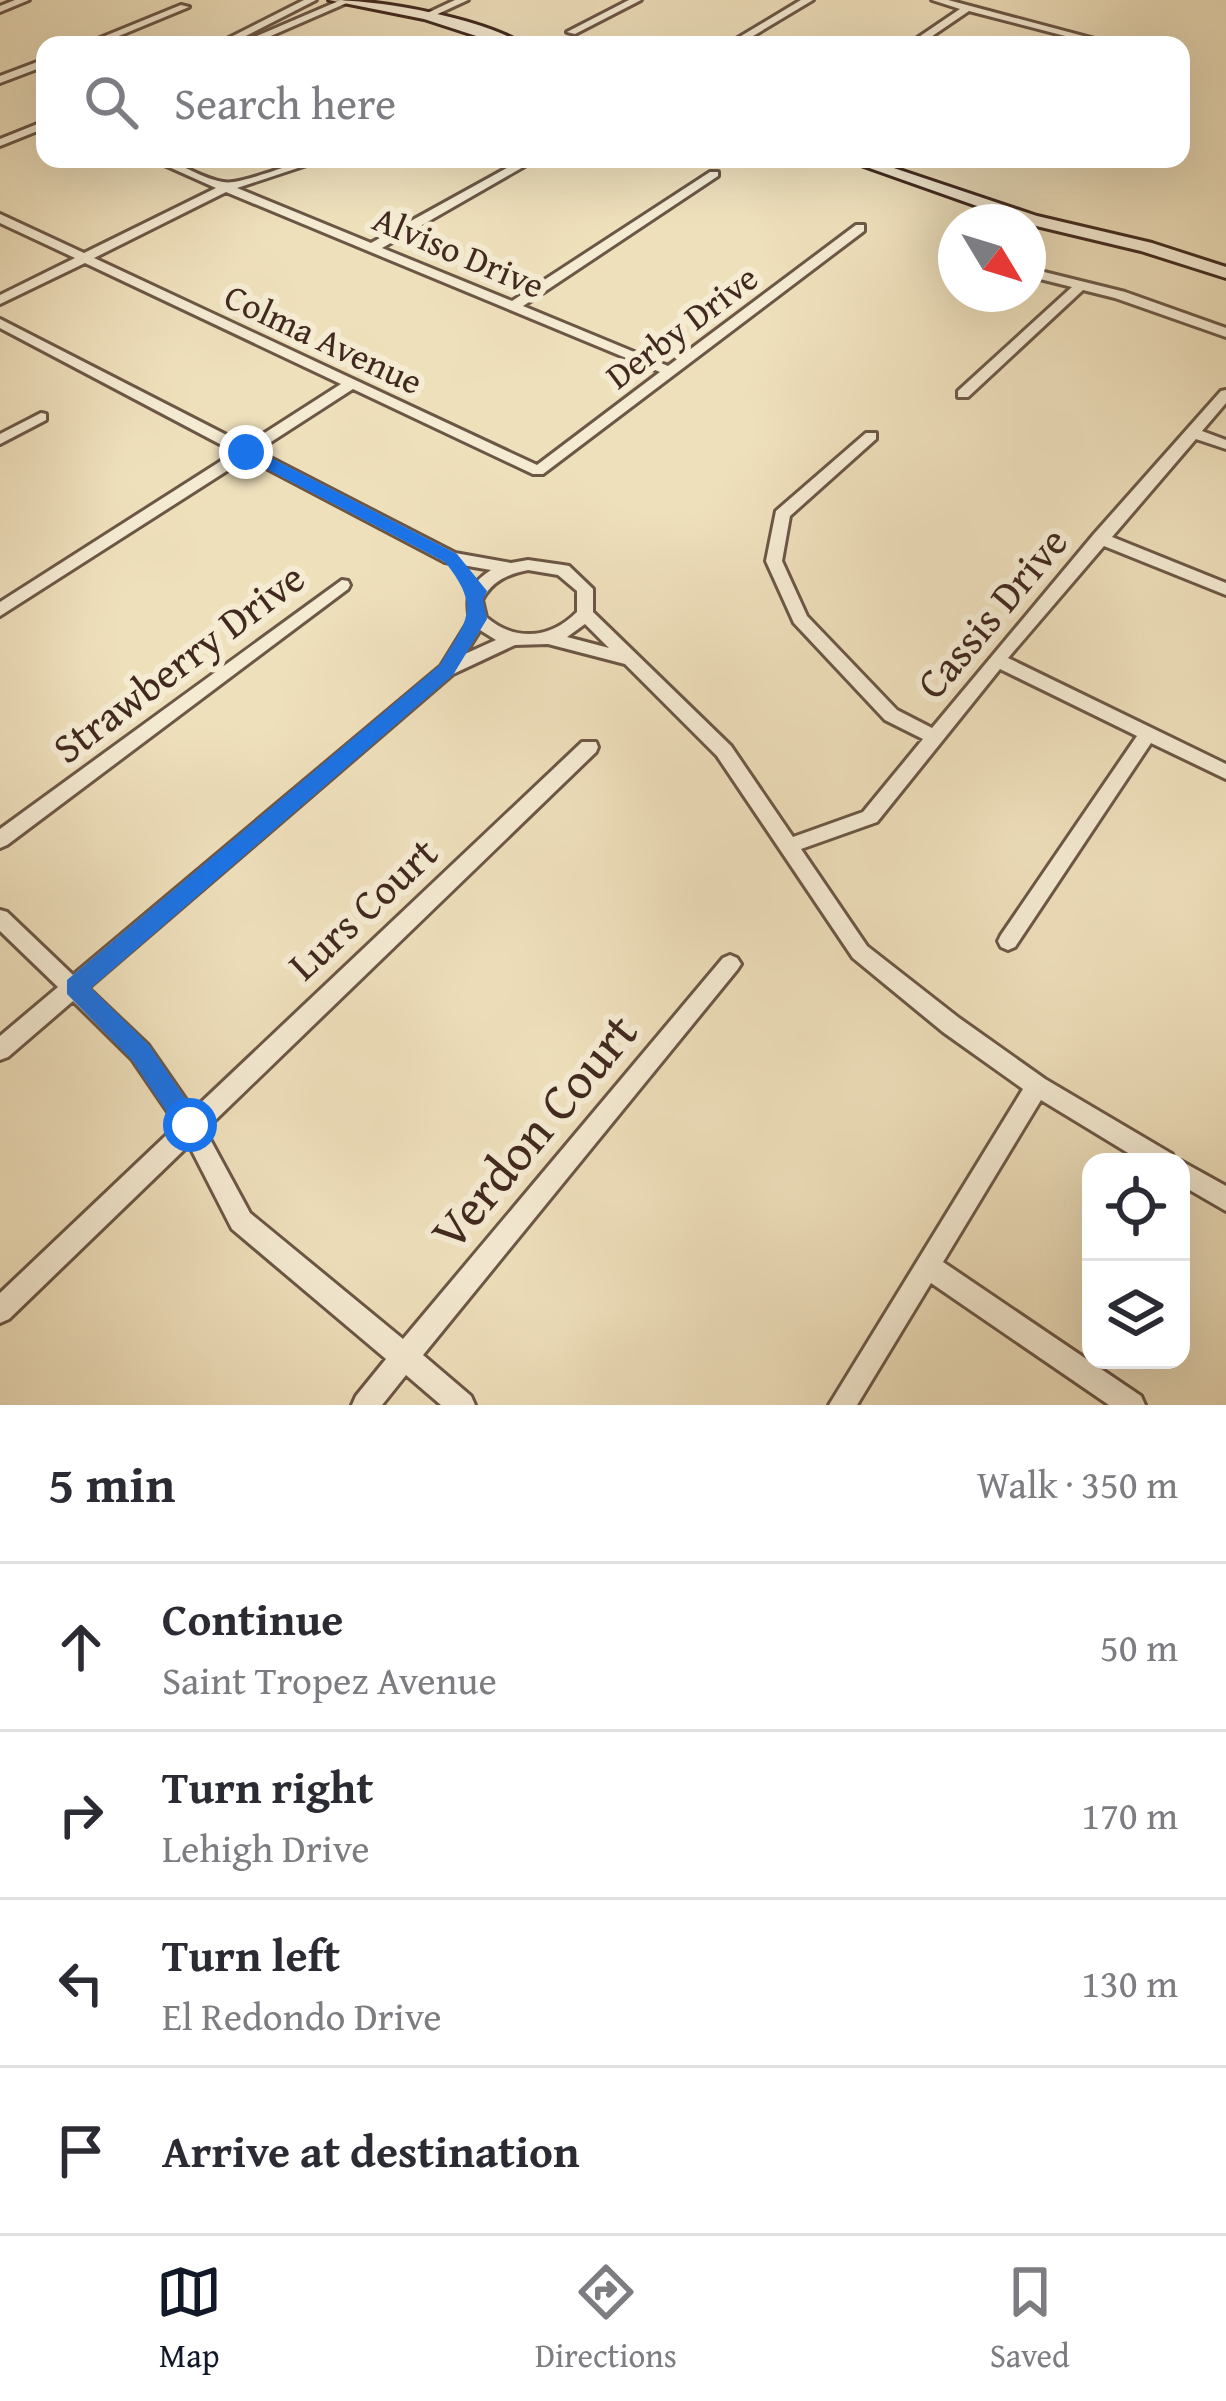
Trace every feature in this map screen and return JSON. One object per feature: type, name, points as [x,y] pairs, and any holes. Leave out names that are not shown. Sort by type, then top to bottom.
[{"type":"street","points":[[0,9],[24,0]]},
{"type":"street","points":[[111,36],[184,7],[164,0]]},
{"type":"street","points":[[238,36],[311,0]]},
{"type":"street","points":[[426,16],[463,0]]},
{"type":"street","points":[[572,32],[636,0]]},
{"type":"street","points":[[746,36],[808,0]]},
{"type":"street","points":[[937,0],[1075,36]]},
{"type":"street","points":[[261,36],[340,1],[426,16],[489,36]]},
{"type":"street","points":[[925,36],[967,8]]},
{"type":"street","points":[[0,80],[36,66]]},
{"type":"street","points":[[28,69],[36,72]]},
{"type":"street","points":[[0,143],[36,128]]},
{"type":"street","name":"Alviso Drive","points":[[178,168],[671,372]]},
{"type":"street","points":[[0,300],[224,188],[290,168]]},
{"type":"street","points":[[374,248],[515,168]]},
{"type":"street","points":[[879,168],[1032,220],[1119,239],[1226,273]]},
{"type":"street","points":[[514,306],[714,174]]},
{"type":"street","name":"Colma Avenue","points":[[0,218],[538,471]]},
{"type":"street","name":"Derby Drive","points":[[538,471],[860,227]]},
{"type":"street","points":[[1046,276],[1226,333]]},
{"type":"street","points":[[963,394],[1081,285]]},
{"type":"street","points":[[0,323],[451,558],[509,568],[563,570],[585,589],[585,614],[724,751],[860,952],[1037,1086],[1149,1153]]},
{"type":"street","points":[[0,610],[351,384]]},
{"type":"street","name":"Cassis Drive","points":[[791,845],[870,818],[933,736],[1226,394]]},
{"type":"street","points":[[0,440],[41,416]]},
{"type":"street","points":[[1192,433],[1226,446]]},
{"type":"street","points":[[871,436],[782,514],[774,561],[800,619],[891,715],[933,736]]},
{"type":"street","points":[[1100,538],[1226,589]]},
{"type":"street","points":[[451,558],[478,591]]},
{"type":"street","points":[[509,568],[478,591],[474,600],[478,619],[486,628],[511,640]]},
{"type":"street","name":"Strawberry Drive","points":[[0,840],[342,585]]},
{"type":"street","points":[[0,1050],[446,670],[511,640],[565,633],[585,614]]},
{"type":"street","points":[[446,670],[478,619]]},
{"type":"street","points":[[550,638],[628,659]]},
{"type":"street","points":[[997,660],[1226,772]]},
{"type":"street","points":[[1008,941],[1148,734]]},
{"type":"street","name":"Lurs Court","points":[[0,1310],[589,747]]},
{"type":"street","points":[[0,919],[140,1052],[190,1125],[241,1221],[462,1405]]},
{"type":"street","name":"Verdon Court","points":[[365,1405],[730,964]]},
{"type":"street","points":[[842,1405],[1037,1086]]},
{"type":"street","points":[[1190,1177],[1226,1199]]},
{"type":"street","points":[[927,1266],[1132,1405]]},
{"type":"route","points":[[190,1125],[140,1052],[75,987],[446,670],[478,619],[474,610],[478,591],[451,558],[246,452]]}]
